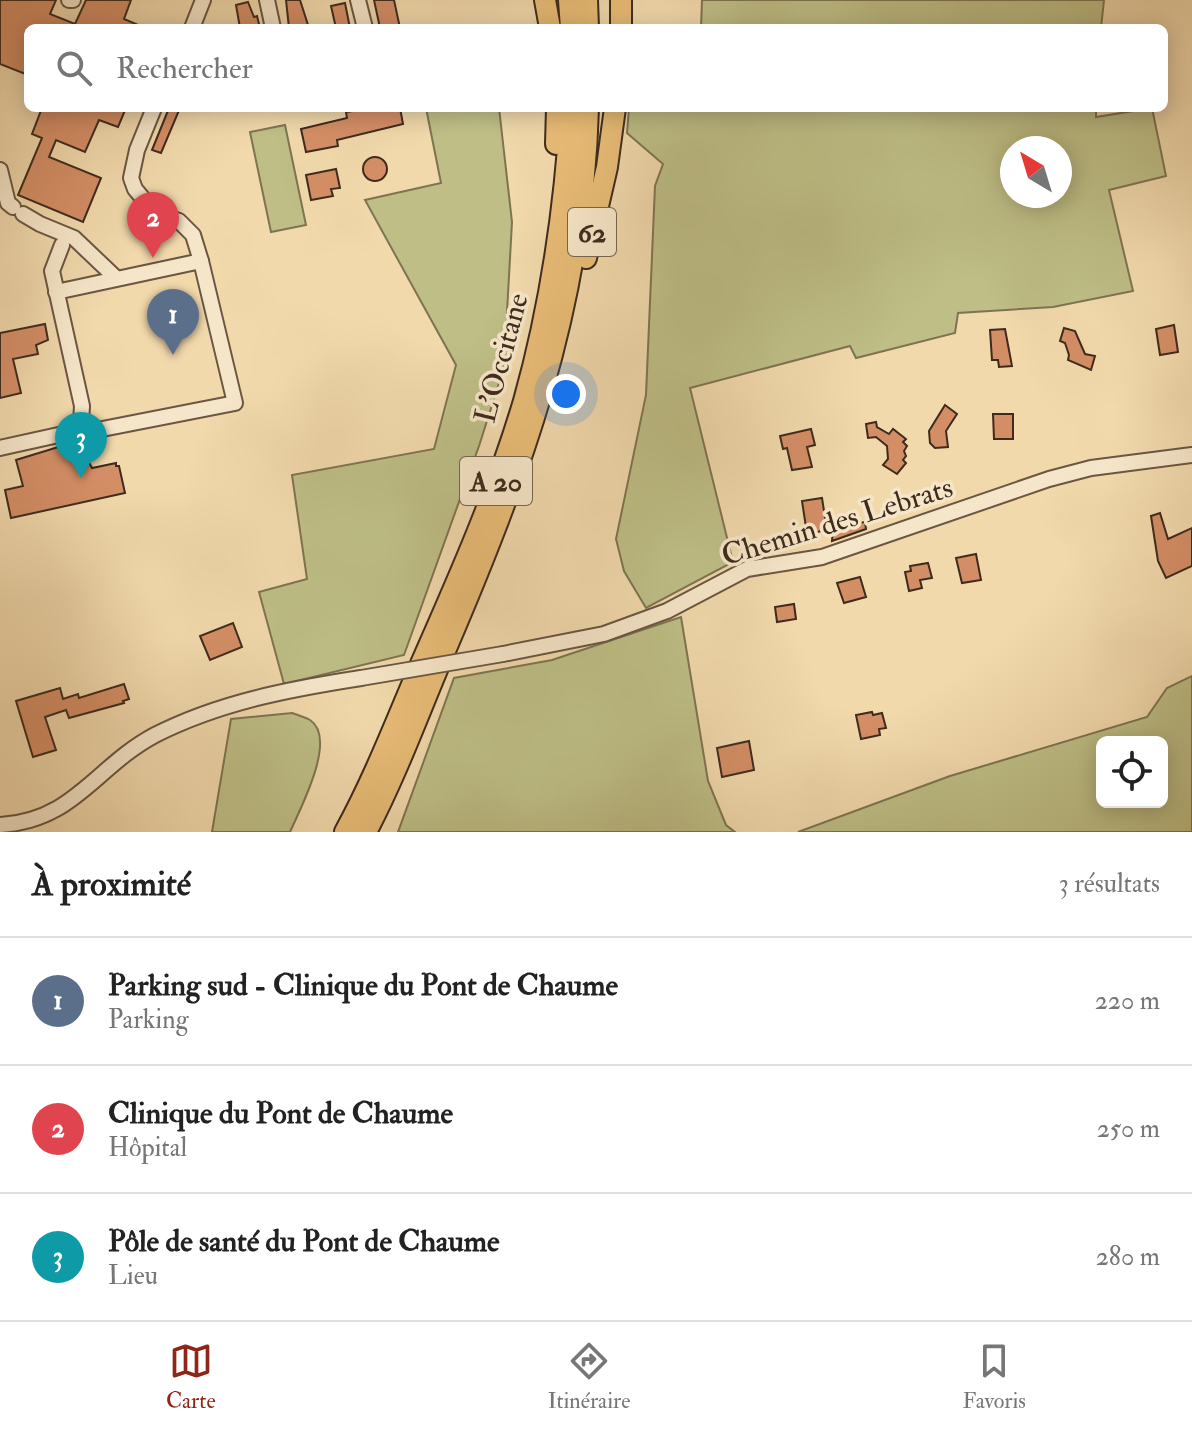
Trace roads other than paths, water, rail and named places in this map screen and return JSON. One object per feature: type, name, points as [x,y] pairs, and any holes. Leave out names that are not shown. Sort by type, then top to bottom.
[{"type":"highway","points":[[545,0],[549,24]]},
{"type":"highway","points":[[569,0],[571,24]]},
{"type":"highway","points":[[587,0],[588,24]]},
{"type":"highway","points":[[621,0],[621,24]]},
{"type":"highway","name":"62","points":[[549,300],[549,232],[556,166],[557,112]]},
{"type":"highway","name":"L'Occitane","points":[[345,832],[450,598],[488,505],[523,402],[549,300],[566,184],[571,112]]},
{"type":"highway","name":"L'Occitane","points":[[366,832],[493,537],[539,408],[574,263],[588,112]]},
{"type":"highway","name":"62","points":[[554,353],[578,293],[607,167],[614,112]]},
{"type":"street","points":[[194,24],[203,0]]},
{"type":"street","points":[[267,0],[272,24]]},
{"type":"street","points":[[358,0],[364,24]]},
{"type":"street","points":[[77,426],[87,432],[235,403],[193,235],[179,221],[155,213],[135,189],[131,178],[137,150],[152,112]]},
{"type":"street","points":[[0,170],[8,203],[40,224],[74,238],[116,278]]},
{"type":"street","points":[[0,448],[72,432],[81,422],[82,406],[52,271],[62,245]]},
{"type":"street","points":[[56,292],[201,261]]},
{"type":"street","name":"Chemin des Lebrats","points":[[0,825],[31,821],[61,808],[136,746],[183,723],[251,698],[604,634],[667,611],[747,569],[822,557],[1049,479],[1091,468],[1192,455]]},
{"type":"place","name":"Clinique du Pont de Chaume","points":[[153,258]]},
{"type":"place","name":"Parking sud - Clinique du Pont de Chaume","points":[[173,355]]},
{"type":"place","name":"Pôle de santé du Pont de Chaume","points":[[81,478]]}]
